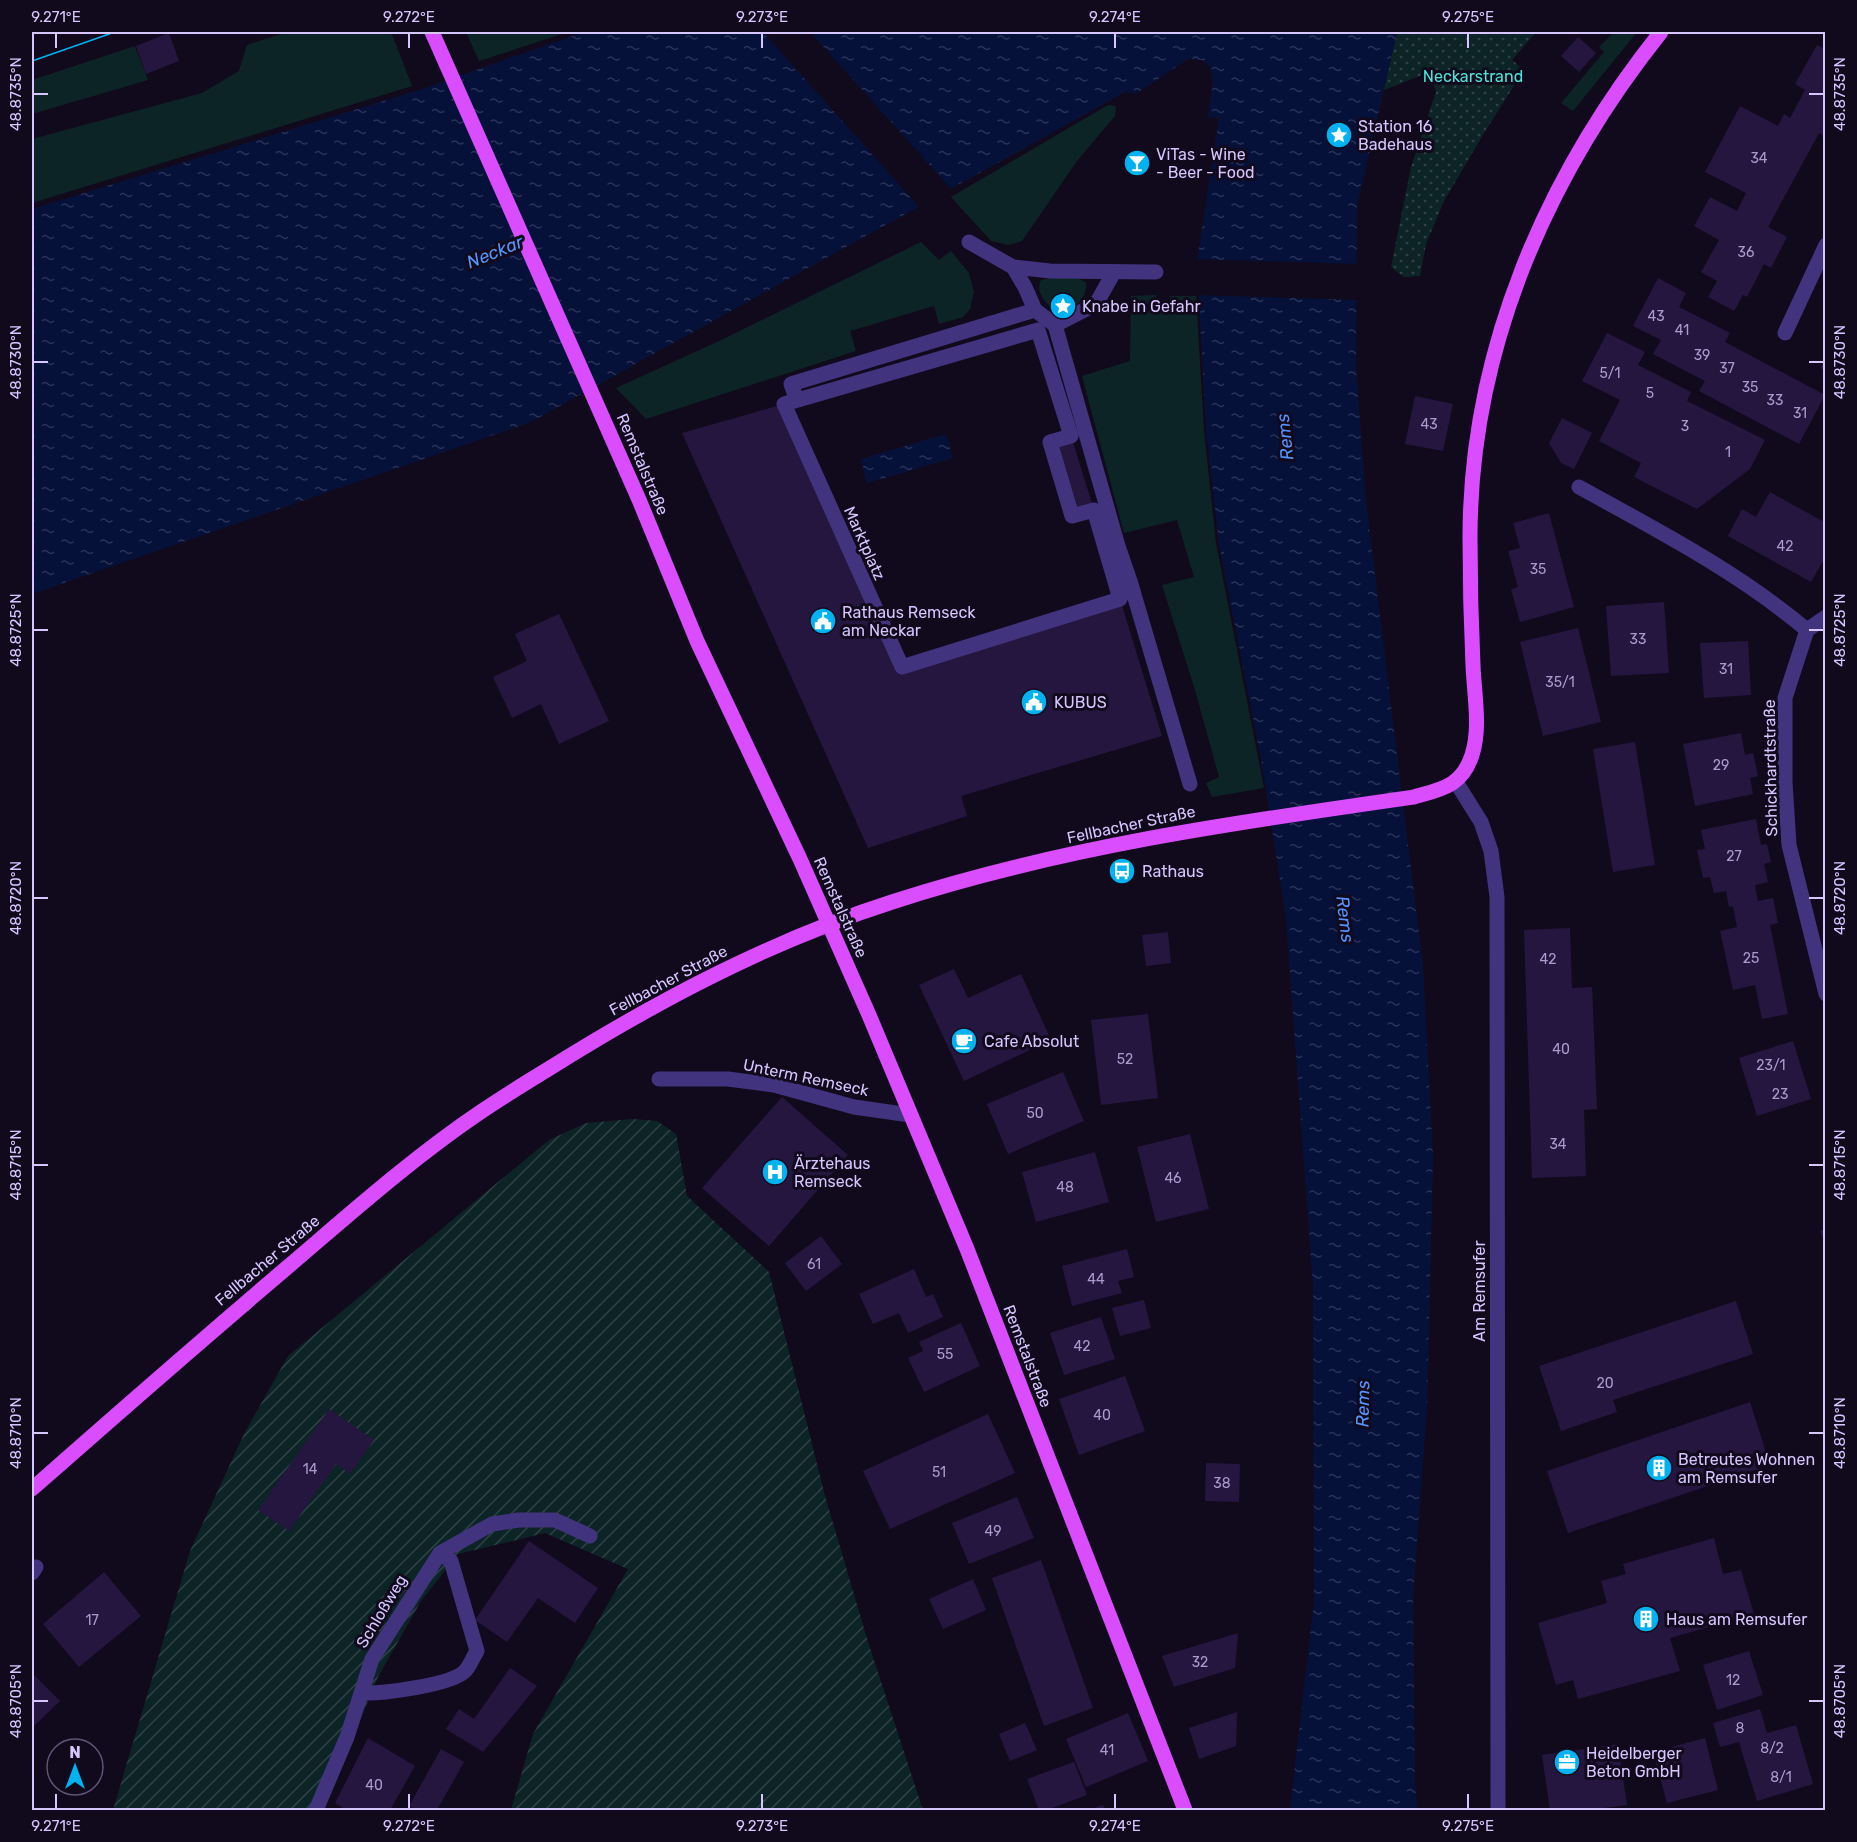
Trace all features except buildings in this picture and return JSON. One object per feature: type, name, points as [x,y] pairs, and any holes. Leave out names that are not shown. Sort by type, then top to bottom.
[{"type":"main road","name":"Remstalstraße","points":[[432,32],[613,439],[697,641],[830,924],[870,1015],[971,1260],[1185,1810]]},
{"type":"main road","points":[[1456,782],[1465,773],[1475,743],[1470,599],[1470,512],[1475,445],[1489,370],[1508,303],[1539,228],[1570,166],[1594,124],[1630,71],[1661,32]]},
{"type":"main road","name":"Fellbacher Straße","points":[[32,1489],[373,1194],[481,1111],[612,1029],[716,973],[830,924],[891,902],[972,878],[1137,840],[1260,819],[1414,797],[1456,782]]},
{"type":"street","points":[[969,242],[1012,267],[1050,271],[1156,272]]},
{"type":"street","points":[[1785,333],[1826,245]]},
{"type":"street","points":[[1012,267],[1025,287],[1035,310],[1054,325],[1095,304],[1114,272]]},
{"type":"street","name":"Marktplatz","points":[[797,400],[791,384],[1035,310]]},
{"type":"street","name":"Marktplatz","points":[[1054,325],[1118,546],[1118,566],[1120,599],[902,667],[784,404],[1038,330],[1071,436],[1050,442],[1072,516],[1094,510],[1118,566],[1190,784]]},
{"type":"street","points":[[1579,488],[1673,539],[1747,585],[1781,608],[1807,630],[1826,617]]},
{"type":"street","name":"Schickhardtstraße","points":[[1807,630],[1785,698],[1785,783],[1789,845],[1826,994]]},
{"type":"street","name":"Am Remsufer","points":[[1456,782],[1481,822],[1491,851],[1497,897],[1498,1810]]},
{"type":"street","name":"Unterm Remseck","points":[[659,1079],[728,1078],[774,1085],[854,1107],[910,1115]]},
{"type":"street","name":"Schloßweg","points":[[316,1810],[347,1737],[372,1659],[440,1553],[492,1524],[519,1520],[555,1520],[590,1536]]},
{"type":"street","points":[[361,1693],[436,1684],[464,1672],[477,1651],[451,1561],[440,1553]]},
{"type":"green space","points":[[287,32],[391,32],[412,86],[32,203],[32,139],[202,93],[239,71],[247,45]]},
{"type":"green space","points":[[466,32],[568,32],[479,61]]},
{"type":"green space","name":"Neckarstrand","points":[[1397,32],[1536,32],[1512,60],[1524,70],[1444,201],[1426,244],[1420,276],[1404,277],[1391,267],[1411,167],[1436,92],[1430,72],[1384,90]]},
{"type":"green space","points":[[1614,32],[1637,32],[1573,111],[1561,103],[1604,52],[1599,47]]},
{"type":"green space","points":[[135,46],[148,80],[32,114],[32,80]]},
{"type":"green space","points":[[1108,105],[1116,106],[1115,116],[1077,161],[1022,241],[1008,245],[991,241],[951,197]]},
{"type":"green space","points":[[921,242],[939,260],[951,251],[969,273],[974,292],[970,309],[963,317],[939,324],[934,306],[850,331],[856,351],[646,419],[616,388],[717,342]]},
{"type":"green space","points":[[1066,275],[1086,283],[1086,289],[1078,304],[1058,313],[1043,299],[1039,285],[1041,280]]},
{"type":"green space","points":[[1156,295],[1156,300],[1170,300],[1170,296],[1196,296],[1204,431],[1216,543],[1264,788],[1212,797],[1206,783],[1219,777],[1162,585],[1194,577],[1177,520],[1124,533],[1082,376],[1130,361],[1131,296]]},
{"type":"green space","points":[[633,1119],[657,1121],[676,1134],[687,1196],[769,1272],[825,1496],[868,1642],[923,1810],[511,1810],[533,1734],[628,1569],[545,1533],[458,1554],[421,1601],[378,1677],[323,1810],[113,1810],[190,1551],[244,1434],[288,1356],[549,1140],[586,1123]]},
{"type":"water","points":[[584,32],[1397,32],[1357,206],[1356,370],[1366,502],[1423,966],[1433,1156],[1427,1408],[1413,1595],[1417,1810],[1290,1810],[1314,1601],[1313,1286],[1286,919],[1262,764],[1219,544],[1206,430],[1197,261],[1219,118],[1208,117],[1213,78],[1210,67],[1202,60],[1188,59],[1137,93],[1125,92],[531,422],[32,594],[32,209],[413,92]]},
{"type":"water","points":[[946,434],[953,458],[867,483],[861,459]]},
{"type":"pier","points":[[763,32],[810,32],[953,191],[921,209]]},
{"type":"pier","points":[[1194,259],[1360,264],[1360,300],[1195,295]]},
{"type":"tram line","points":[[32,61],[115,32]]},
{"type":"place","name":"Station 16 Badehaus","points":[[1339,135]]},
{"type":"place","name":"ViTas - Wine - Beer - Food","points":[[1137,163]]},
{"type":"place","name":"Knabe in Gefahr","points":[[1063,306]]},
{"type":"place","name":"Rathaus Remseck am Neckar","points":[[823,621]]},
{"type":"place","name":"KUBUS","points":[[1034,702]]},
{"type":"place","name":"Rathaus","points":[[1122,871]]},
{"type":"place","name":"Cafe Absolut","points":[[964,1041]]},
{"type":"place","name":"Ärztehaus Remseck","points":[[775,1172]]},
{"type":"place","name":"Betreutes Wohnen am Remsufer","points":[[1659,1468]]},
{"type":"place","name":"Haus am Remsufer","points":[[1646,1619]]},
{"type":"place","name":"Heidelberger Beton GmbH","points":[[1567,1762]]},
{"type":"water label","name":"Neckar","points":[[495,252]]},
{"type":"water label","name":"Rems","points":[[1285,437]]},
{"type":"water label","name":"Rems","points":[[1345,919]]},
{"type":"water label","name":"Rems","points":[[1363,1404]]}]
